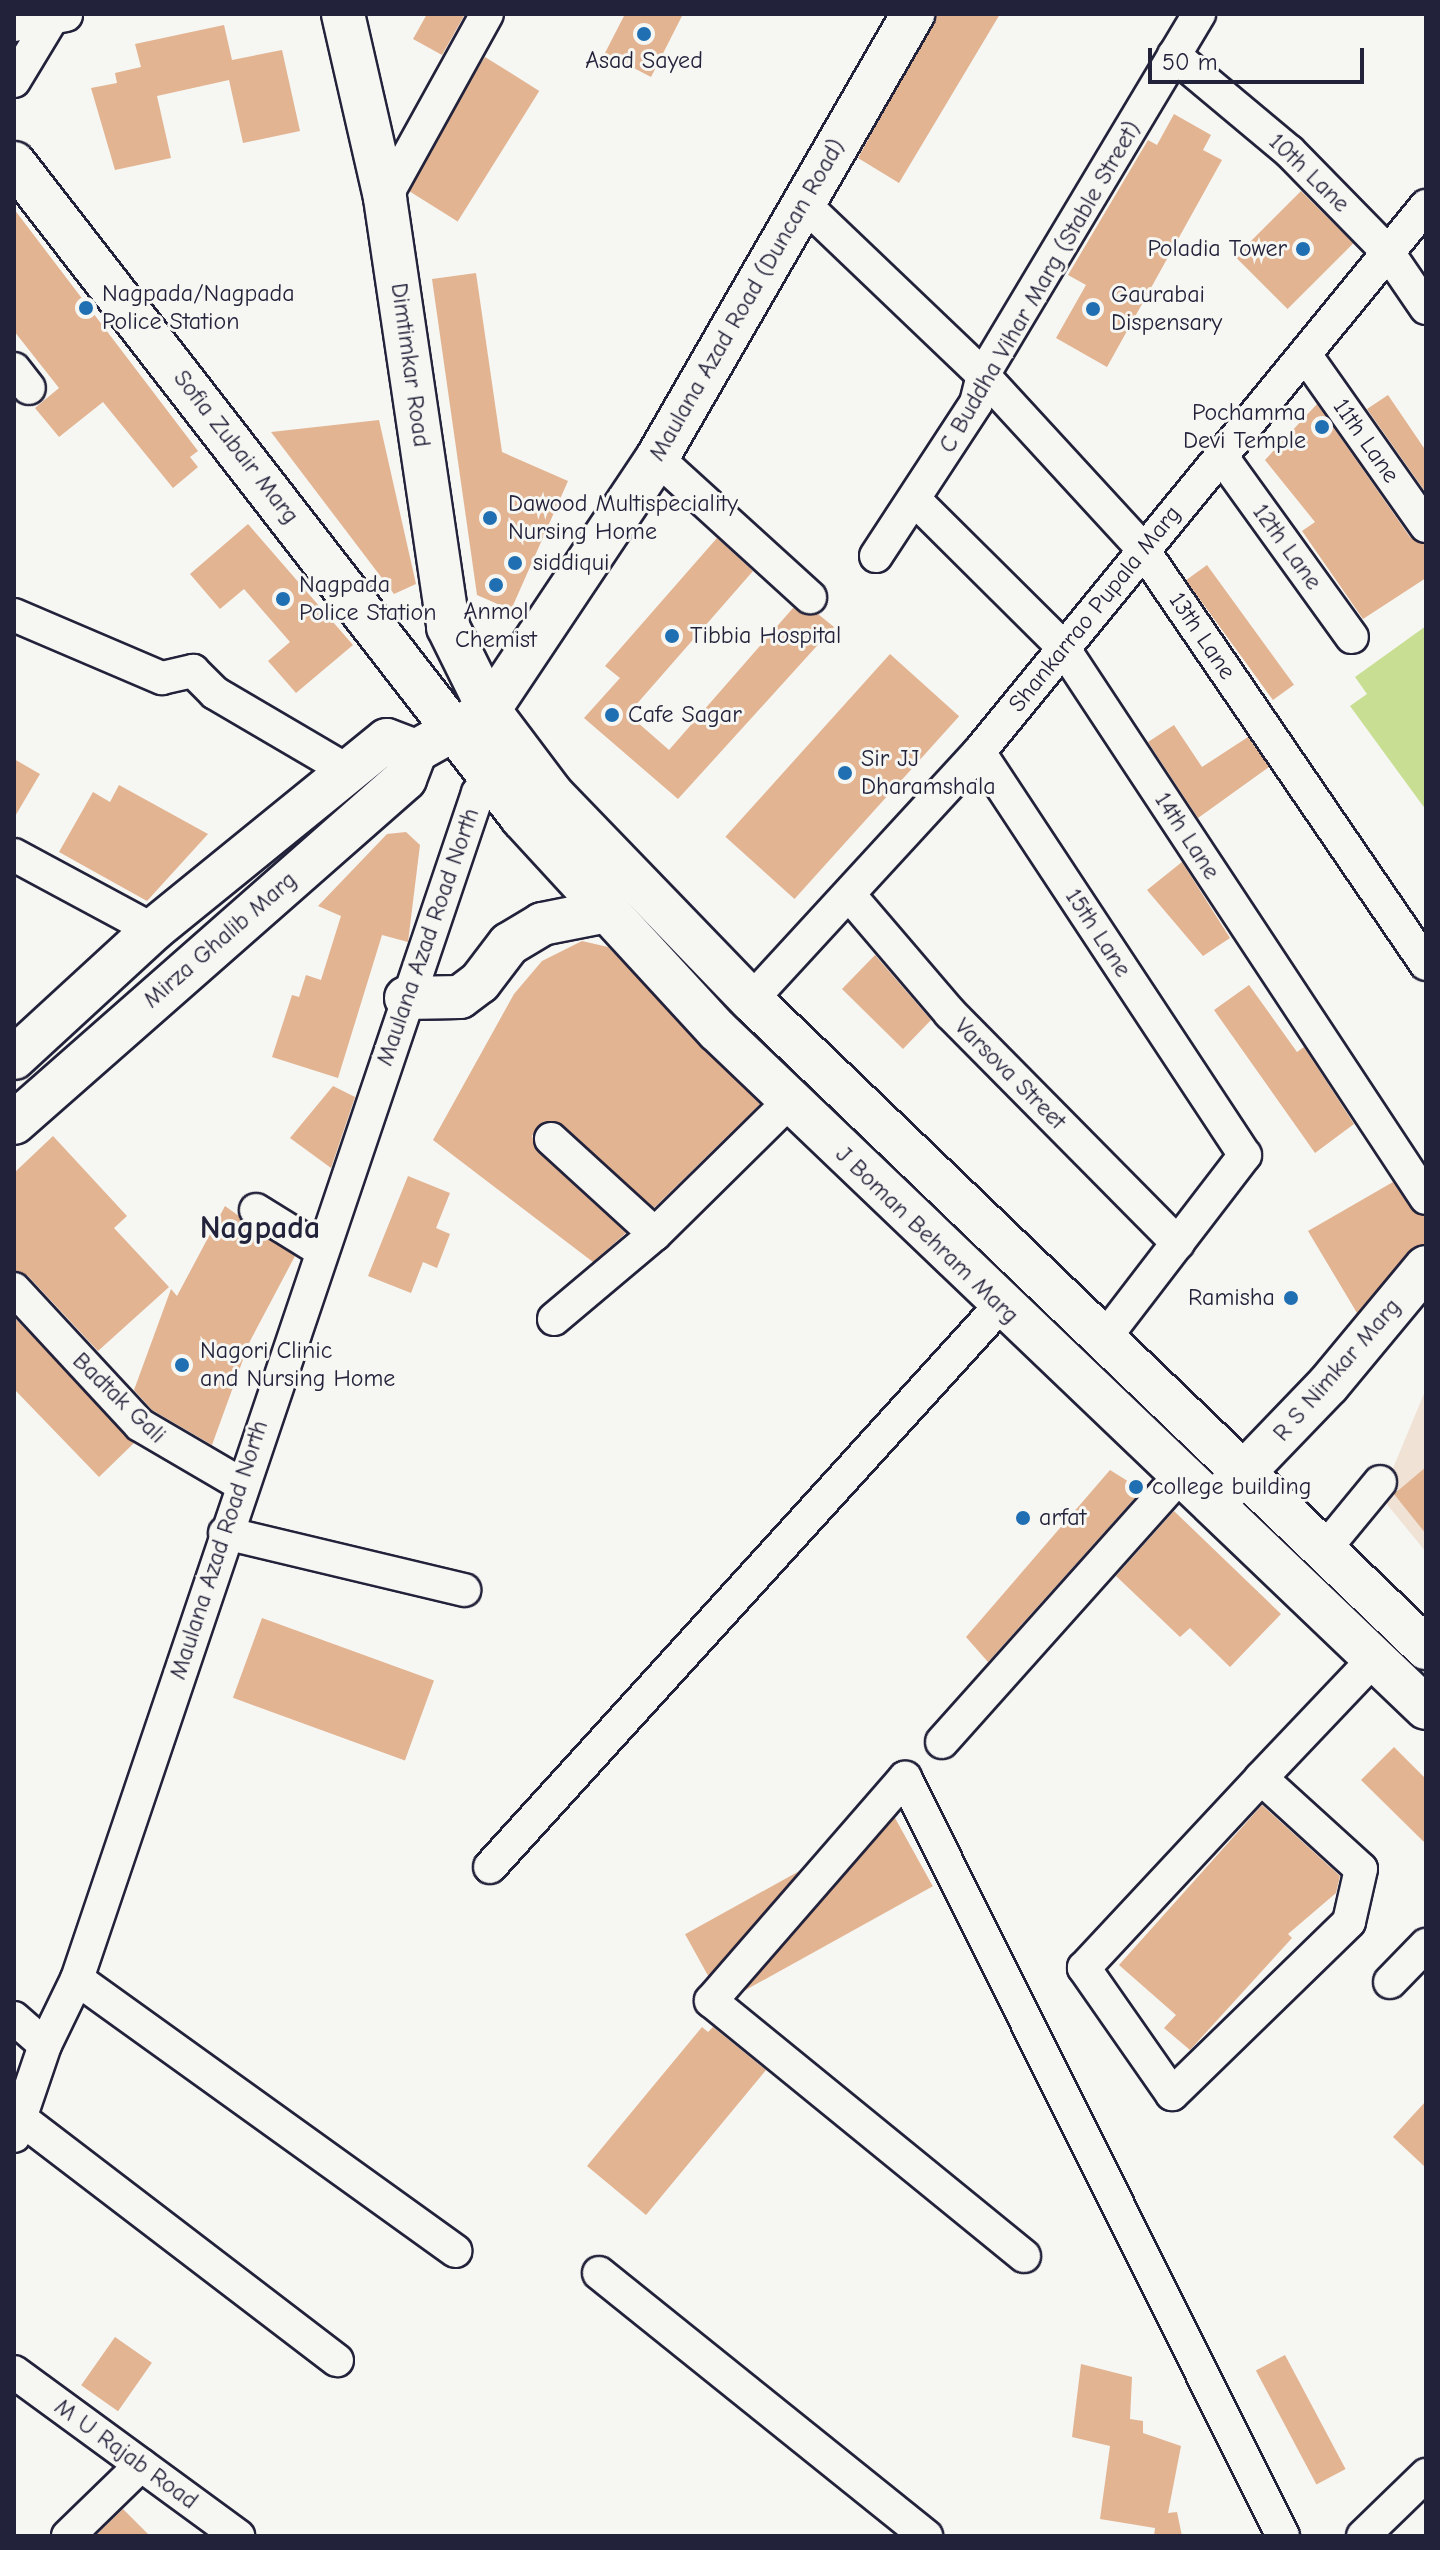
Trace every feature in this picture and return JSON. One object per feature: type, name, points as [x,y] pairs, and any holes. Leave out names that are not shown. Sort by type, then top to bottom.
[{"type":"main road","name":"Dimtimkar Road","points":[[343,14],[385,198],[448,627],[474,721]]},
{"type":"main road","name":"Maulana Azad Road (Duncan Road)","points":[[474,721],[657,458],[913,14]]},
{"type":"main road","name":"Sofia Zubair Marg","points":[[14,163],[474,721]]},
{"type":"main road","points":[[416,751],[474,721]]},
{"type":"main road","name":"J Boman Behram Marg","points":[[474,721],[607,911],[790,1101],[1000,1306],[1426,1708]]},
{"type":"main road","name":"Mirza Ghalib Marg","points":[[14,1058],[153,930],[387,740],[416,751],[405,779],[14,1123]]},
{"type":"main road","name":"J Boman Behram Marg","points":[[503,760],[552,794],[751,1000],[1426,1648]]},
{"type":"main road","points":[[406,998],[460,997],[480,982],[509,944],[542,924],[607,911]]},
{"type":"main road","name":"R S Nimkar Marg","points":[[1211,1505],[1244,1474],[1426,1267]]},
{"type":"street","points":[[385,198],[487,14]]},
{"type":"street","name":"C Buddha Vihar Marg (Stable Street)","points":[[876,556],[976,403],[983,375],[1199,14]]},
{"type":"street","points":[[14,25],[63,16]]},
{"type":"street","points":[[14,81],[63,16]]},
{"type":"street","name":"10th Lane","points":[[1174,55],[1289,151],[1387,251],[1426,308]]},
{"type":"street","name":"13th Lane","points":[[804,204],[983,375],[1141,547],[1426,964]]},
{"type":"street","name":"Shankarrao Pupala Marg","points":[[751,1000],[851,897],[979,752],[1141,547],[1222,457],[1426,206]]},
{"type":"street","name":"11th Lane","points":[[1306,356],[1426,526]]},
{"type":"street","name":"12th Lane","points":[[1222,457],[1352,637]]},
{"type":"street","points":[[657,458],[810,597]]},
{"type":"street","name":"14th Lane","points":[[915,500],[1062,646],[1426,1198]]},
{"type":"street","points":[[14,615],[162,678],[193,671],[215,693],[348,771]]},
{"type":"street","name":"15th Lane","points":[[979,752],[1245,1155],[1178,1243]]},
{"type":"street","name":"Maulana Azad Road North","points":[[17,2127],[45,2045],[77,1979],[319,1249],[406,998],[503,760]]},
{"type":"street","points":[[14,855],[153,930]]},
{"type":"street","name":"Varsova Street","points":[[851,897],[950,1013],[1178,1243]]},
{"type":"street","points":[[554,1319],[655,1234],[790,1101]]},
{"type":"street","points":[[551,1139],[655,1234]]},
{"type":"street","points":[[256,1210],[319,1249]]},
{"type":"street","points":[[1104,1339],[1178,1243]]},
{"type":"street","name":"Badtak Gali","points":[[14,1289],[140,1425],[241,1484]]},
{"type":"street","points":[[490,1867],[1000,1306]]},
{"type":"street","points":[[942,1742],[1180,1476]]},
{"type":"street","points":[[1324,1550],[1380,1482]]},
{"type":"street","points":[[225,1533],[464,1590]]},
{"type":"street","points":[[1261,1778],[1361,1869],[1349,1922],[1172,2094],[1084,1968],[1261,1778],[1374,1659]]},
{"type":"street","points":[[1024,2256],[711,2001],[905,1778],[1283,2536]]},
{"type":"street","points":[[1390,1982],[1426,1945]]},
{"type":"street","points":[[77,1979],[455,2251]]},
{"type":"street","points":[[14,2018],[45,2045]]},
{"type":"street","points":[[17,2127],[337,2360]]},
{"type":"street","points":[[599,2273],[926,2536]]},
{"type":"street","name":"M U Rajab Road","points":[[14,2372],[238,2536]]},
{"type":"street","points":[[68,2536],[141,2465]]},
{"type":"street","points":[[1363,2536],[1426,2475]]},
{"type":"shaded area","points":[[1426,1389],[1426,1552],[1381,1497]]},
{"type":"green space","points":[[1426,626],[1426,810],[1350,706],[1367,694],[1355,677]]},
{"type":"building","points":[[427,14],[465,14],[442,55],[413,39]]},
{"type":"building","name":"Asad Sayed","points":[[625,14],[683,14],[651,77],[605,53]]},
{"type":"building","points":[[937,14],[1000,14],[899,183],[858,158]]},
{"type":"building","points":[[224,25],[232,60],[282,50],[300,131],[243,143],[229,80],[157,96],[171,158],[115,170],[91,88],[117,83],[115,73],[141,67],[135,44]]},
{"type":"building","points":[[485,57],[539,91],[458,222],[403,188]]},
{"type":"building","points":[[1174,114],[1211,135],[1203,150],[1222,160],[1107,367],[1056,338],[1086,285],[1068,275],[1148,140],[1157,145]]},
{"type":"building","name":"Poladia Tower","points":[[1301,191],[1353,243],[1288,309],[1235,257]]},
{"type":"building","points":[[14,209],[198,451],[190,457],[198,467],[173,488],[103,402],[59,437],[35,408],[59,388],[14,331]]},
{"type":"building","name":"Dawood Multispeciality Nursing Home","points":[[476,273],[502,452],[568,481],[511,610],[477,595],[432,279]]},
{"type":"building","points":[[1388,395],[1426,451],[1426,493],[1367,409]]},
{"type":"building","points":[[1317,404],[1410,537],[1426,545],[1426,578],[1363,619],[1302,531],[1315,522],[1265,460]]},
{"type":"building","points":[[379,420],[416,584],[394,594],[271,432]]},
{"type":"building","name":"Nagpada Police Station","points":[[248,524],[353,645],[296,693],[268,661],[290,642],[244,589],[220,609],[190,574]]},
{"type":"building","points":[[717,538],[753,571],[628,714],[669,750],[793,608],[818,614],[834,627],[678,799],[584,718],[620,678],[605,666]]},
{"type":"building","points":[[1207,565],[1294,685],[1273,700],[1186,580]]},
{"type":"building","name":"Sir JJ Dharamshala","points":[[890,654],[959,716],[795,899],[725,837]]},
{"type":"building","points":[[1174,725],[1202,767],[1248,737],[1269,767],[1198,818],[1148,742]]},
{"type":"building","points":[[14,759],[40,774],[14,818]]},
{"type":"building","points":[[119,785],[208,834],[147,901],[59,852],[93,792],[110,802]]},
{"type":"building","points":[[406,832],[420,845],[408,942],[382,935],[338,1078],[272,1057],[292,995],[299,997],[306,975],[321,980],[341,916],[318,906],[387,834]]},
{"type":"building","points":[[1182,862],[1230,938],[1203,956],[1147,890]]},
{"type":"building","points":[[582,941],[608,947],[760,1104],[654,1208],[563,1125],[538,1126],[532,1136],[538,1152],[626,1233],[593,1262],[433,1140],[514,994],[542,961]]},
{"type":"building","points":[[875,955],[931,1020],[903,1049],[842,989]]},
{"type":"building","points":[[1249,985],[1297,1052],[1304,1047],[1354,1124],[1315,1153],[1214,1010]]},
{"type":"building","points":[[333,1086],[355,1097],[331,1168],[290,1138]]},
{"type":"building","points":[[53,1136],[127,1216],[114,1228],[169,1287],[98,1351],[28,1276],[14,1271],[14,1173]]},
{"type":"building","points":[[408,1176],[450,1193],[436,1228],[450,1234],[437,1268],[423,1262],[411,1293],[368,1276]]},
{"type":"building","points":[[1393,1182],[1411,1209],[1426,1217],[1426,1244],[1408,1252],[1357,1313],[1308,1231]]},
{"type":"building","points":[[225,1206],[295,1256],[249,1343],[212,1445],[152,1410],[134,1390],[171,1289],[177,1296]]},
{"type":"building","points":[[14,1317],[134,1443],[99,1477],[14,1389]]},
{"type":"building","points":[[1426,1467],[1426,1534],[1394,1494]]},
{"type":"building","points":[[1110,1470],[1142,1490],[988,1662],[966,1637]]},
{"type":"building","points":[[1174,1511],[1281,1614],[1230,1667],[1190,1628],[1180,1637],[1116,1576]]},
{"type":"building","points":[[262,1618],[434,1681],[405,1760],[233,1698]]},
{"type":"building","points":[[1394,1747],[1426,1779],[1426,1844],[1361,1780]]},
{"type":"building","points":[[1262,1805],[1340,1876],[1336,1893],[1288,1934],[1292,1938],[1190,2050],[1164,2028],[1176,2015],[1119,1965]]},
{"type":"building","points":[[895,1818],[933,1886],[723,2003],[685,1934]]},
{"type":"building","points":[[702,2027],[708,2032],[713,2027],[766,2070],[646,2215],[587,2166]]},
{"type":"building","points":[[1426,2101],[1426,2168],[1393,2137]]},
{"type":"building","points":[[115,2337],[152,2363],[118,2411],[81,2385]]},
{"type":"building","points":[[1285,2355],[1346,2469],[1316,2484],[1256,2370]]},
{"type":"building","points":[[1081,2364],[1132,2377],[1130,2419],[1143,2421],[1143,2433],[1181,2446],[1168,2513],[1177,2512],[1182,2536],[1154,2536],[1155,2528],[1100,2519],[1110,2446],[1072,2437]]},
{"type":"building","points":[[123,2509],[150,2536],[95,2536]]},
{"type":"place","name":"Asad Sayed","points":[[644,34]]},
{"type":"place","name":"Poladia Tower","points":[[1303,249]]},
{"type":"place","name":"Nagpada/Nagpada Police Station","points":[[86,308]]},
{"type":"place","name":"Gaurabai Dispensary","points":[[1093,309]]},
{"type":"place","name":"Pochamma Devi Temple","points":[[1322,427]]},
{"type":"place","name":"Dawood Multispeciality Nursing Home","points":[[490,518]]},
{"type":"place","name":"siddiqui","points":[[515,563]]},
{"type":"place","name":"Anmol Chemist","points":[[496,585]]},
{"type":"place","name":"Nagpada Police Station","points":[[283,599]]},
{"type":"place","name":"Tibbia Hospital","points":[[672,636]]},
{"type":"place","name":"Cafe Sagar","points":[[612,715]]},
{"type":"place","name":"Sir JJ Dharamshala","points":[[845,773]]},
{"type":"place","name":"Ramisha","points":[[1291,1298]]},
{"type":"place","name":"Nagori Clinic and Nursing Home","points":[[182,1365]]},
{"type":"place","name":"college building","points":[[1136,1487]]},
{"type":"place","name":"arfat","points":[[1023,1518]]},
{"type":"district","name":"Nagpada","points":[[260,1228]]}]
